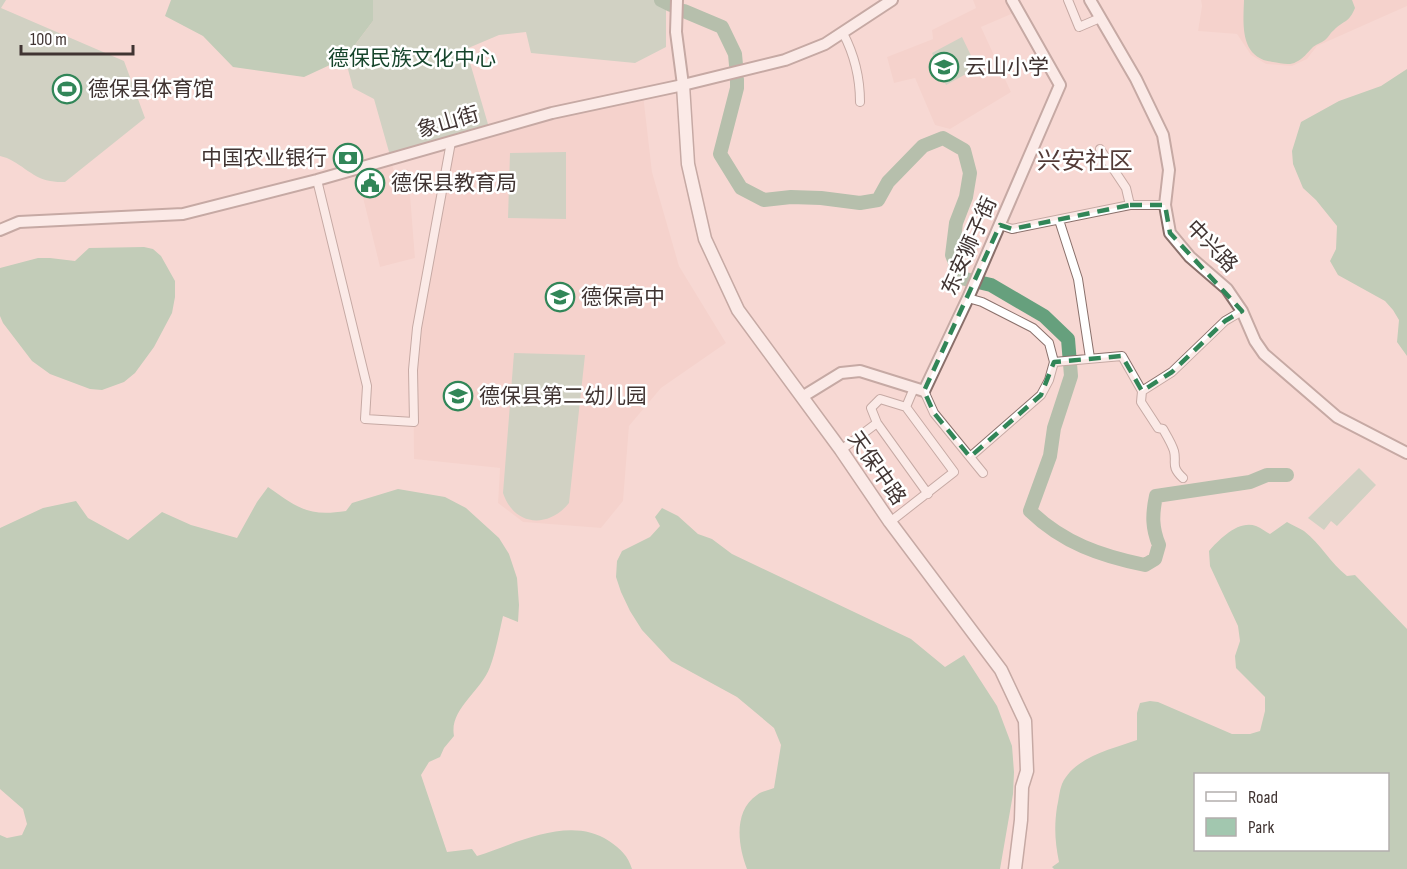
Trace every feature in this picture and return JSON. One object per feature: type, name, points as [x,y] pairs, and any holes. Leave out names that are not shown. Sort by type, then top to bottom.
[{"type":"main road","points":[[678,0],[676,32],[683,85]]},
{"type":"main road","name":"象山街","points":[[0,230],[19,222],[183,214],[317,180],[552,113],[785,60],[825,44],[890,0]]},
{"type":"main road","name":"东安狮子街","points":[[919,389],[968,298],[1060,85],[1012,0]]},
{"type":"main road","name":"中兴路","points":[[1090,0],[1136,79],[1163,135],[1169,170],[1165,205],[1170,233],[1190,257],[1227,289],[1242,311],[1264,354],[1337,417],[1407,453]]},
{"type":"main road","name":"天保中路","points":[[683,85],[688,164],[705,239],[738,310],[1001,670],[1025,721],[1027,771],[1022,787],[1021,820],[1015,869]]},
{"type":"main road","points":[[802,397],[841,373],[860,370],[919,389]]},
{"type":"street","points":[[1068,0],[1078,27],[1100,18]]},
{"type":"street","points":[[843,33],[848,42],[860,83],[860,102]]},
{"type":"street","points":[[317,180],[367,386],[365,419],[414,422],[413,370],[417,328],[451,142]]},
{"type":"street","points":[[1100,149],[1126,188],[1130,205]]},
{"type":"street","points":[[999,225],[1012,229],[1130,205],[1165,205]]},
{"type":"street","points":[[1059,220],[1078,279],[1090,358]]},
{"type":"street","points":[[968,298],[982,302],[1033,328],[1049,343],[1054,362],[1049,380],[1041,395],[970,457]]},
{"type":"street","points":[[1142,391],[1172,372],[1225,321],[1242,311]]},
{"type":"street","points":[[1054,362],[1122,356],[1142,391],[1142,402],[1158,428],[1163,429],[1175,453],[1173,461],[1177,472],[1183,478]]},
{"type":"street","points":[[906,407],[919,389],[934,413],[983,473]]},
{"type":"street","points":[[891,522],[928,494],[954,472],[906,407],[880,399],[871,408],[877,423],[928,494]]},
{"type":"street","points":[[841,450],[877,423]]},
{"type":"highlighted area","points":[[1130,205],[1165,205],[1170,233],[1242,311],[1225,321],[1172,372],[1142,391],[1122,356],[1054,362],[1041,395],[970,457],[934,413],[924,391],[1000,225],[1012,229]]},
{"type":"shaded area","name":"云山小学","points":[[973,0],[1009,0],[1016,12],[981,27],[1011,92],[950,129],[935,125],[915,78],[894,83],[887,57],[933,39],[932,30],[976,8]]},
{"type":"shaded area","points":[[1201,0],[1407,0],[1407,6],[1317,46],[1307,59],[1292,66],[1266,64],[1251,55],[1237,34],[1198,31]]},
{"type":"shaded area","name":"德保高中","points":[[643,94],[652,172],[679,266],[726,343],[661,388],[629,426],[623,501],[601,528],[523,522],[498,503],[500,468],[414,459],[413,370],[451,142]]},
{"type":"shaded area","points":[[391,159],[394,172],[408,169],[415,258],[380,267],[356,169]]},
{"type":"green space","name":"德保县体育馆","points":[[0,0],[6,0],[1,8],[124,61],[145,118],[65,182],[43,179],[0,156]]},
{"type":"green space","points":[[171,0],[373,0],[373,21],[345,58],[304,77],[233,67],[203,36],[165,16]]},
{"type":"green space","name":"德保民族文化中心","points":[[373,0],[666,0],[666,47],[635,63],[531,53],[526,32],[499,35],[466,49],[490,131],[391,159],[374,99],[353,88],[345,58],[373,21]]},
{"type":"green space","points":[[1244,0],[1352,0],[1355,8],[1348,19],[1305,56],[1291,64],[1285,64],[1262,59],[1249,47],[1244,30]]},
{"type":"green space","points":[[962,37],[977,68],[946,85],[932,53]]},
{"type":"green space","points":[[1407,69],[1407,356],[1397,342],[1399,320],[1393,310],[1385,301],[1338,275],[1330,261],[1336,249],[1337,226],[1303,188],[1293,164],[1292,151],[1301,122],[1339,101],[1381,86]]},
{"type":"green space","points":[[566,152],[566,219],[508,218],[510,153]]},
{"type":"green space","points":[[144,247],[153,249],[161,256],[175,281],[175,297],[172,313],[154,347],[135,373],[124,382],[102,390],[90,389],[50,374],[32,361],[3,323],[0,316],[0,268],[38,258],[75,261],[89,248]]},
{"type":"green space","points":[[514,353],[585,355],[569,503],[561,511],[542,520],[523,518],[508,504],[503,493]]},
{"type":"green space","points":[[1359,468],[1376,485],[1337,526],[1331,521],[1324,530],[1308,518]]},
{"type":"green space","points":[[268,487],[304,509],[322,513],[346,511],[352,503],[398,489],[445,497],[466,508],[499,538],[509,554],[517,578],[518,622],[503,616],[490,667],[456,717],[454,736],[440,757],[429,762],[421,775],[447,852],[472,849],[477,856],[543,834],[578,831],[594,834],[609,841],[626,857],[632,869],[0,869],[0,835],[7,838],[22,835],[27,824],[23,809],[0,789],[0,528],[43,508],[76,501],[88,518],[128,540],[162,512],[191,525],[237,538]]},
{"type":"green space","points":[[662,508],[678,516],[698,534],[712,539],[732,554],[911,639],[945,667],[964,655],[997,706],[1012,746],[1013,794],[1000,869],[747,869],[741,850],[741,819],[749,802],[759,794],[774,788],[781,745],[774,728],[737,697],[671,661],[642,630],[630,611],[616,577],[617,561],[622,551],[650,537],[660,526],[655,517]]},
{"type":"green space","points":[[1287,522],[1304,531],[1341,571],[1347,576],[1355,575],[1407,629],[1407,869],[1054,869],[1052,867],[1059,862],[1055,821],[1062,784],[1075,767],[1084,761],[1137,740],[1137,713],[1140,703],[1158,702],[1232,734],[1250,734],[1260,731],[1265,711],[1265,697],[1236,668],[1235,656],[1240,641],[1238,626],[1210,566],[1209,551],[1236,528],[1256,526],[1270,534]]},
{"type":"waterway","points":[[661,0],[671,5]]},
{"type":"waterway","points":[[684,11],[722,27],[735,54],[736,65]]},
{"type":"waterway","points":[[737,79],[737,88],[720,154],[741,188],[764,200],[791,197],[860,203],[878,200],[888,182],[923,146],[943,138],[964,150],[970,173],[966,197],[956,223],[952,255],[961,278],[991,285],[1044,316],[1068,339],[1071,376],[1054,428],[1050,456],[1030,511],[1056,532],[1083,547],[1145,565],[1155,559],[1159,545],[1153,521],[1156,496],[1250,482],[1267,475],[1287,475]]},
{"type":"place","name":"云山小学","points":[[944,67]]},
{"type":"place","name":"德保县体育馆","points":[[67,89]]},
{"type":"place","name":"中国农业银行","points":[[348,158]]},
{"type":"place","name":"德保县教育局","points":[[370,183]]},
{"type":"place","name":"德保高中","points":[[560,297]]},
{"type":"place","name":"德保县第二幼儿园","points":[[458,396]]},
{"type":"district","name":"兴安社区","points":[[1085,161]]}]
